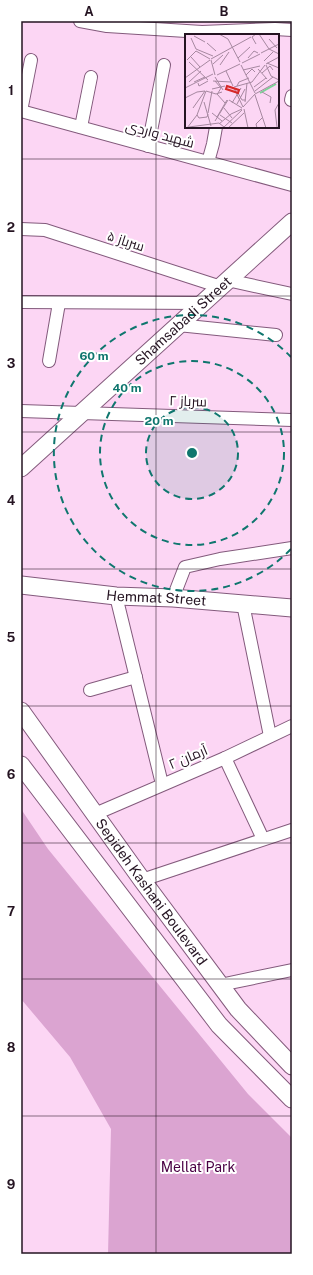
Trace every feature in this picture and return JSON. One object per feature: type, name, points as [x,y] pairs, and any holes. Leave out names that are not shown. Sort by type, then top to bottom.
[{"type":"main road","name":"Shamsabadi Street","points":[[21,468],[292,222]]},
{"type":"main road","name":"Hemmat Street","points":[[21,585],[116,596],[173,598],[292,608]]},
{"type":"main road","name":"Sepideh Kashani Boulevard","points":[[21,711],[142,880],[238,1009],[292,1066]]},
{"type":"main road","name":"Sepideh Kashani Boulevard","points":[[21,765],[219,1025],[292,1099]]},
{"type":"street","points":[[80,21],[202,32],[275,25],[292,30]]},
{"type":"street","points":[[21,111],[31,60]]},
{"type":"street","points":[[148,146],[164,65]]},
{"type":"street","points":[[81,128],[91,77]]},
{"type":"street","name":"شهید واردی","points":[[21,111],[292,184]]},
{"type":"street","points":[[208,162],[216,128]]},
{"type":"street","name":"سرباز ۵","points":[[21,229],[45,230],[224,284],[292,294]]},
{"type":"street","points":[[21,302],[202,303]]},
{"type":"street","points":[[49,361],[59,303]]},
{"type":"street","points":[[178,325],[276,335]]},
{"type":"street","name":"سرباز ۲","points":[[21,411],[292,420]]},
{"type":"street","points":[[173,598],[185,567],[220,559],[292,548]]},
{"type":"street","points":[[116,596],[162,784]]},
{"type":"street","points":[[244,604],[270,736]]},
{"type":"street","points":[[90,690],[136,677]]},
{"type":"street","name":"آرمان ۲","points":[[95,814],[225,758],[292,726]]},
{"type":"street","points":[[225,758],[263,840]]},
{"type":"street","points":[[142,880],[292,830]]},
{"type":"street","points":[[220,985],[292,970]]},
{"type":"green space","name":"Mellat Park","points":[[21,809],[48,849],[248,1094],[292,1138],[292,1254],[108,1254],[111,1129],[70,1057],[21,999]]}]
